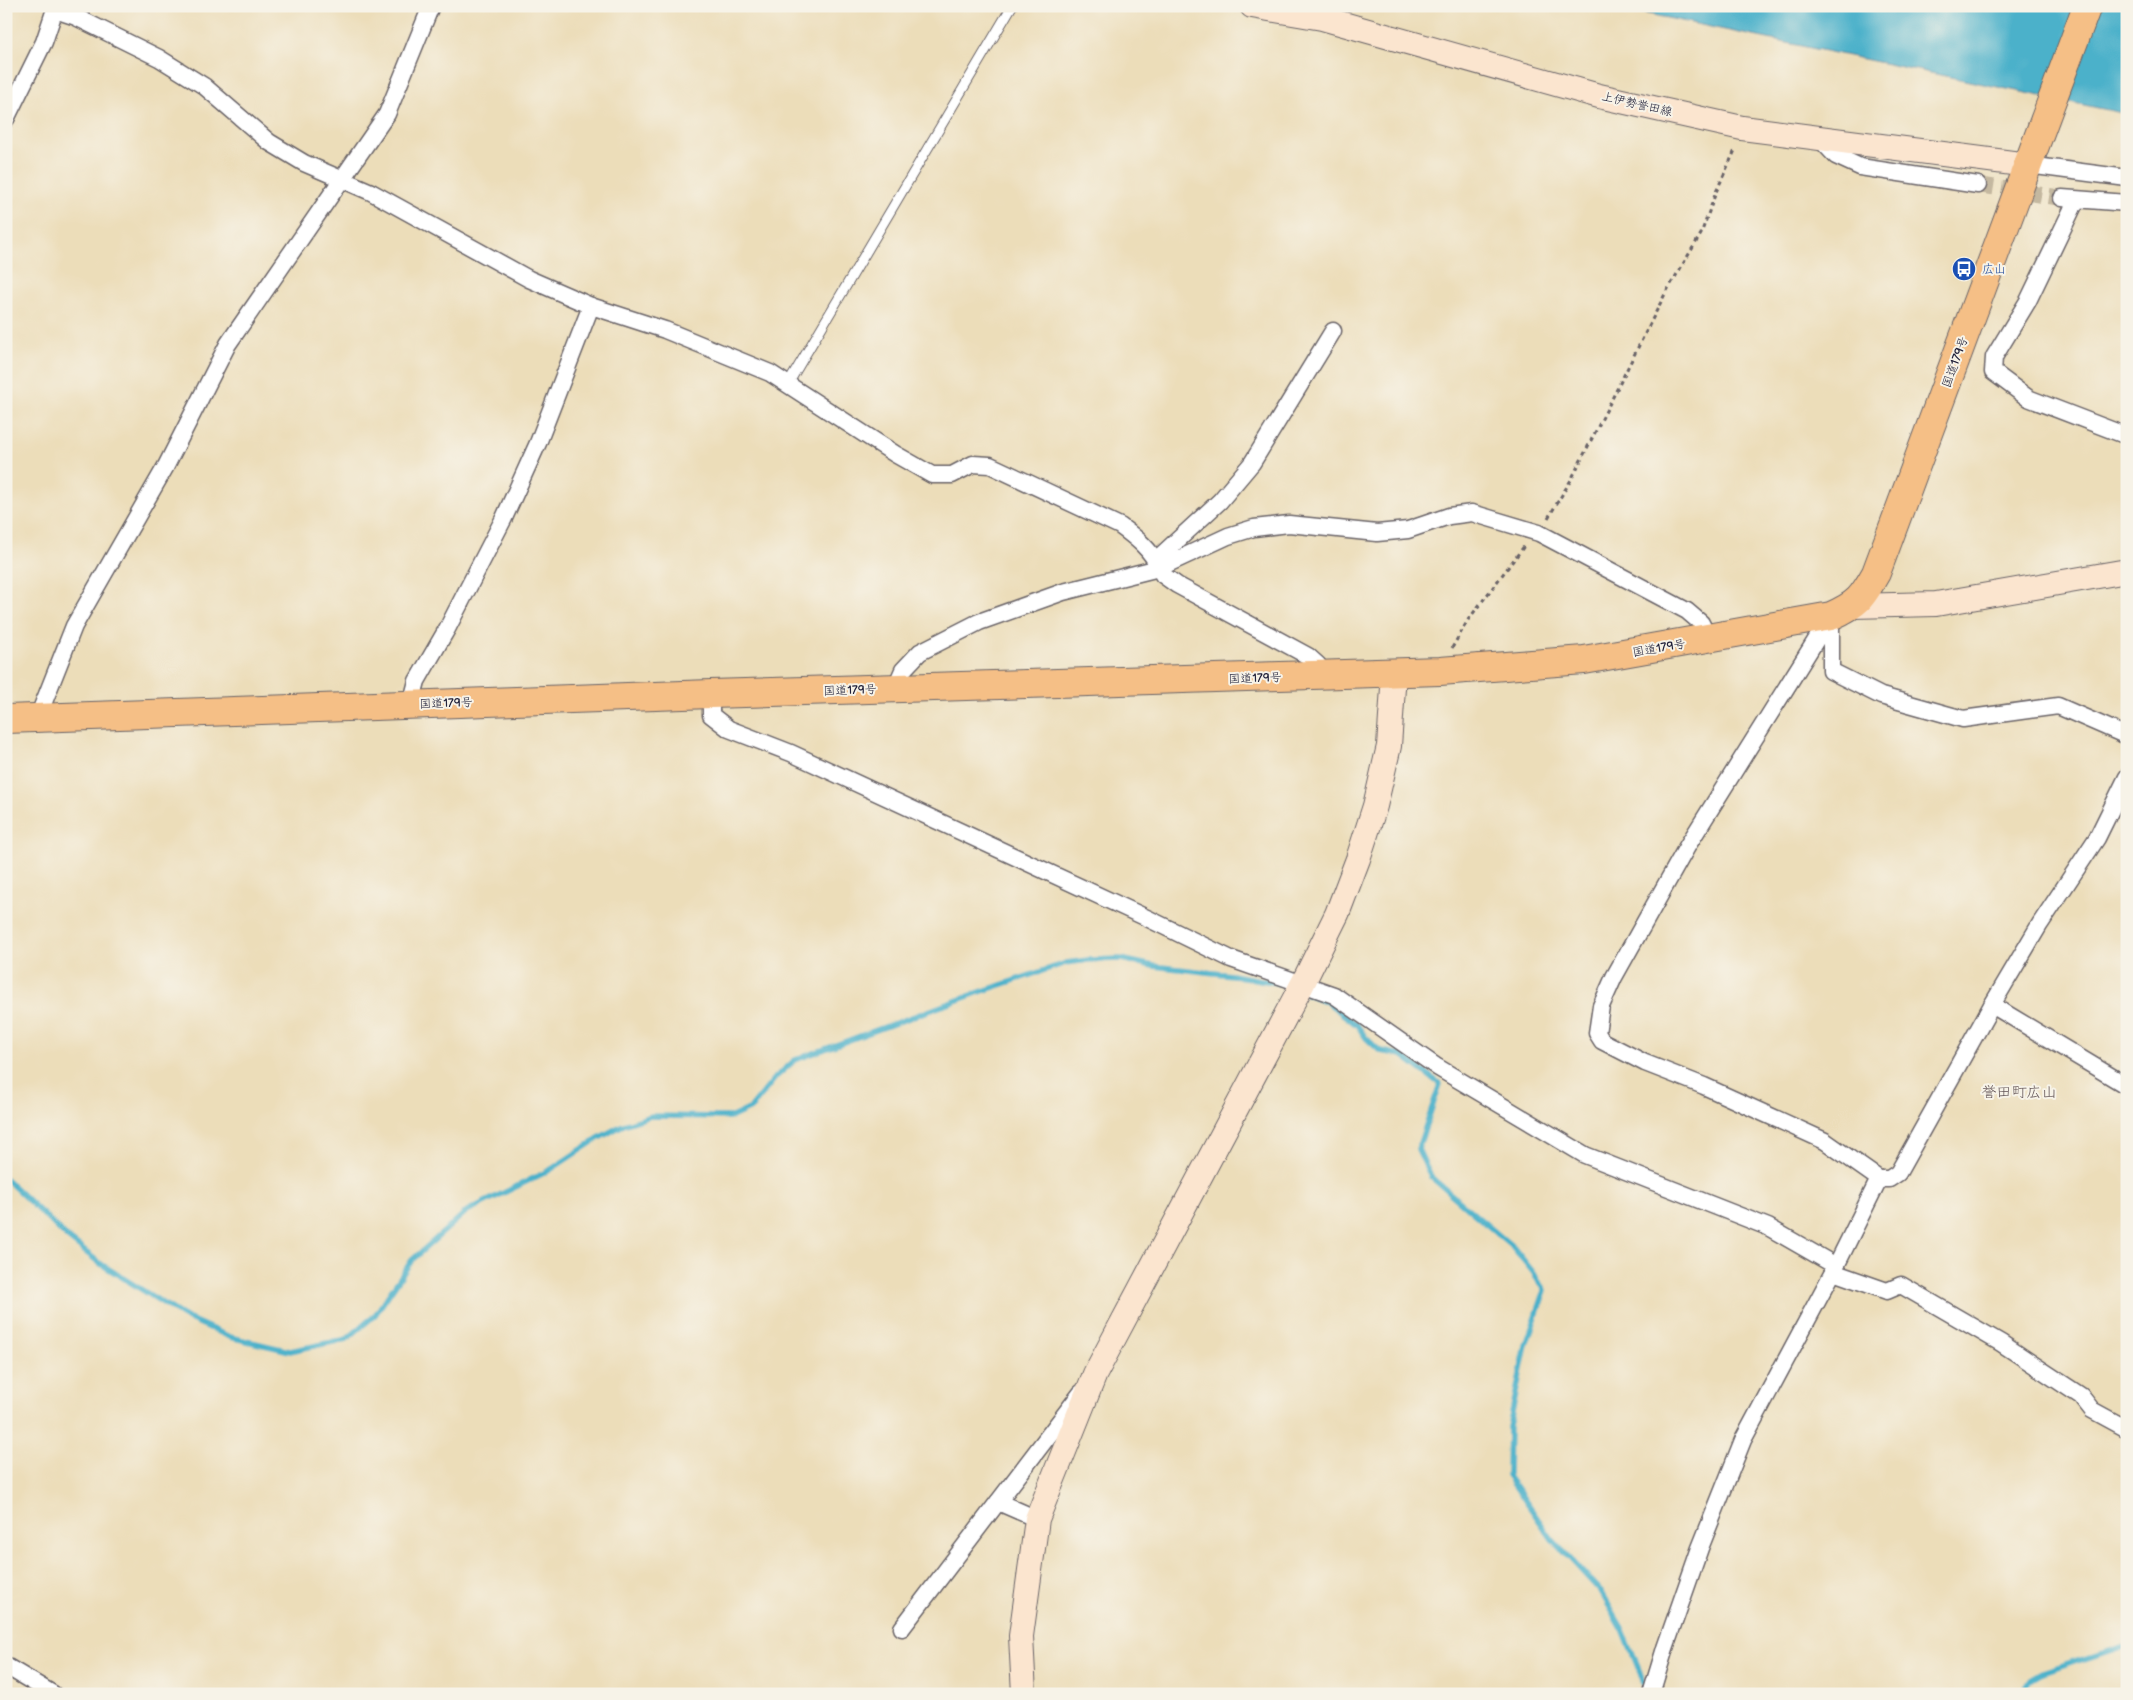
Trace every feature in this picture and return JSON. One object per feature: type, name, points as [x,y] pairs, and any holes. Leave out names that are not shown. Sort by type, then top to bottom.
[{"type":"highway","name":"国道179号","points":[[6,719],[1440,671],[1584,660],[1709,639],[1842,611],[1866,590],[1876,573],[2088,6]]},
{"type":"street","points":[[38,717],[74,626],[166,466],[228,344],[387,114],[431,6]]},
{"type":"street","name":"上伊勢誉田線","points":[[1252,6],[1322,18],[1599,96],[1742,128],[2028,165]]},
{"type":"street","points":[[6,119],[44,42],[56,8],[159,58],[204,86],[269,142],[304,163],[371,192],[528,279],[591,306],[665,330],[770,373],[895,454],[932,475],[952,475],[973,464],[990,465],[1120,526],[1139,540],[1158,564],[1163,575],[1308,656],[1318,666],[1321,676]]},
{"type":"street","points":[[1818,138],[1836,156],[1860,168],[1978,185]]},
{"type":"street","points":[[2028,165],[2127,178]]},
{"type":"street","points":[[2127,203],[2069,200],[2028,301],[1994,358],[1993,372],[2028,398],[2127,436]]},
{"type":"street","points":[[411,704],[417,681],[447,629],[482,561],[534,451],[591,306]]},
{"type":"street","points":[[1158,564],[1220,501],[1252,463],[1334,331]]},
{"type":"street","points":[[894,688],[902,670],[920,652],[979,622],[1063,592],[1158,564],[1228,536],[1254,528],[1289,524],[1376,533],[1408,530],[1449,516],[1472,513],[1539,533],[1687,611],[1701,623],[1709,639]]},
{"type":"street","points":[[1842,611],[1936,604],[2127,571]]},
{"type":"street","points":[[1842,611],[1831,671],[1882,696],[1963,718],[2058,706],[2127,736]]},
{"type":"street","points":[[1842,611],[1688,845],[1655,903],[1614,977],[1601,1006],[1597,1032],[1602,1041],[1646,1063],[1704,1086],[1825,1141],[1879,1179],[1889,1179],[1898,1174],[1992,1005],[2040,924],[2097,838],[2127,777]]},
{"type":"street","points":[[1024,1694],[1021,1636],[1037,1519],[1095,1374],[1300,989],[1337,914],[1358,859],[1375,806],[1389,746],[1394,673]]},
{"type":"street","points":[[711,694],[711,714],[729,729],[791,753],[1231,959],[1300,989],[1334,995],[1437,1067],[1585,1155],[1768,1227],[1835,1269],[1887,1291],[1902,1285],[2001,1344],[2081,1396],[2092,1410],[2127,1429]]},
{"type":"street","points":[[1992,1005],[2127,1086]]},
{"type":"street","points":[[1651,1694],[1664,1648],[1700,1548],[1743,1440],[1835,1269],[1879,1179]]},
{"type":"street","points":[[902,1628],[1095,1374]]},
{"type":"street","points":[[998,1502],[1037,1519]]},
{"type":"street","points":[[6,1666],[53,1694]]},
{"type":"lane","points":[[788,384],[1012,6]]},
{"type":"path","points":[[1440,671],[1468,620],[1522,548],[1539,533],[1571,480],[1665,294],[1701,234],[1716,192],[1736,150],[1742,128]]},
{"type":"water","points":[[1610,6],[2127,6],[2127,114]]},
{"type":"waterway","points":[[6,1179],[69,1239],[101,1264],[185,1317],[230,1337],[290,1351],[347,1339],[375,1315],[412,1260],[467,1211],[550,1170],[597,1139],[623,1125],[651,1116],[732,1117],[751,1108],[776,1077],[795,1060],[977,993],[1066,963],[1121,959],[1153,966],[1232,975],[1278,983]]},
{"type":"waterway","points":[[1305,993],[1327,1002],[1357,1025],[1366,1038],[1380,1051],[1402,1055],[1440,1084],[1418,1149],[1431,1177],[1513,1247],[1545,1290],[1526,1345],[1509,1427],[1508,1476],[1552,1539],[1601,1592],[1623,1630],[1647,1690]]},
{"type":"waterway","points":[[2021,1694],[2030,1680],[2042,1673],[2127,1645]]},
{"type":"tunnel","points":[[1978,185],[2062,198]]},
{"type":"place","name":"広山","points":[[1964,269]]},
{"type":"district","name":"誉田町広山","points":[[2019,1092]]}]
